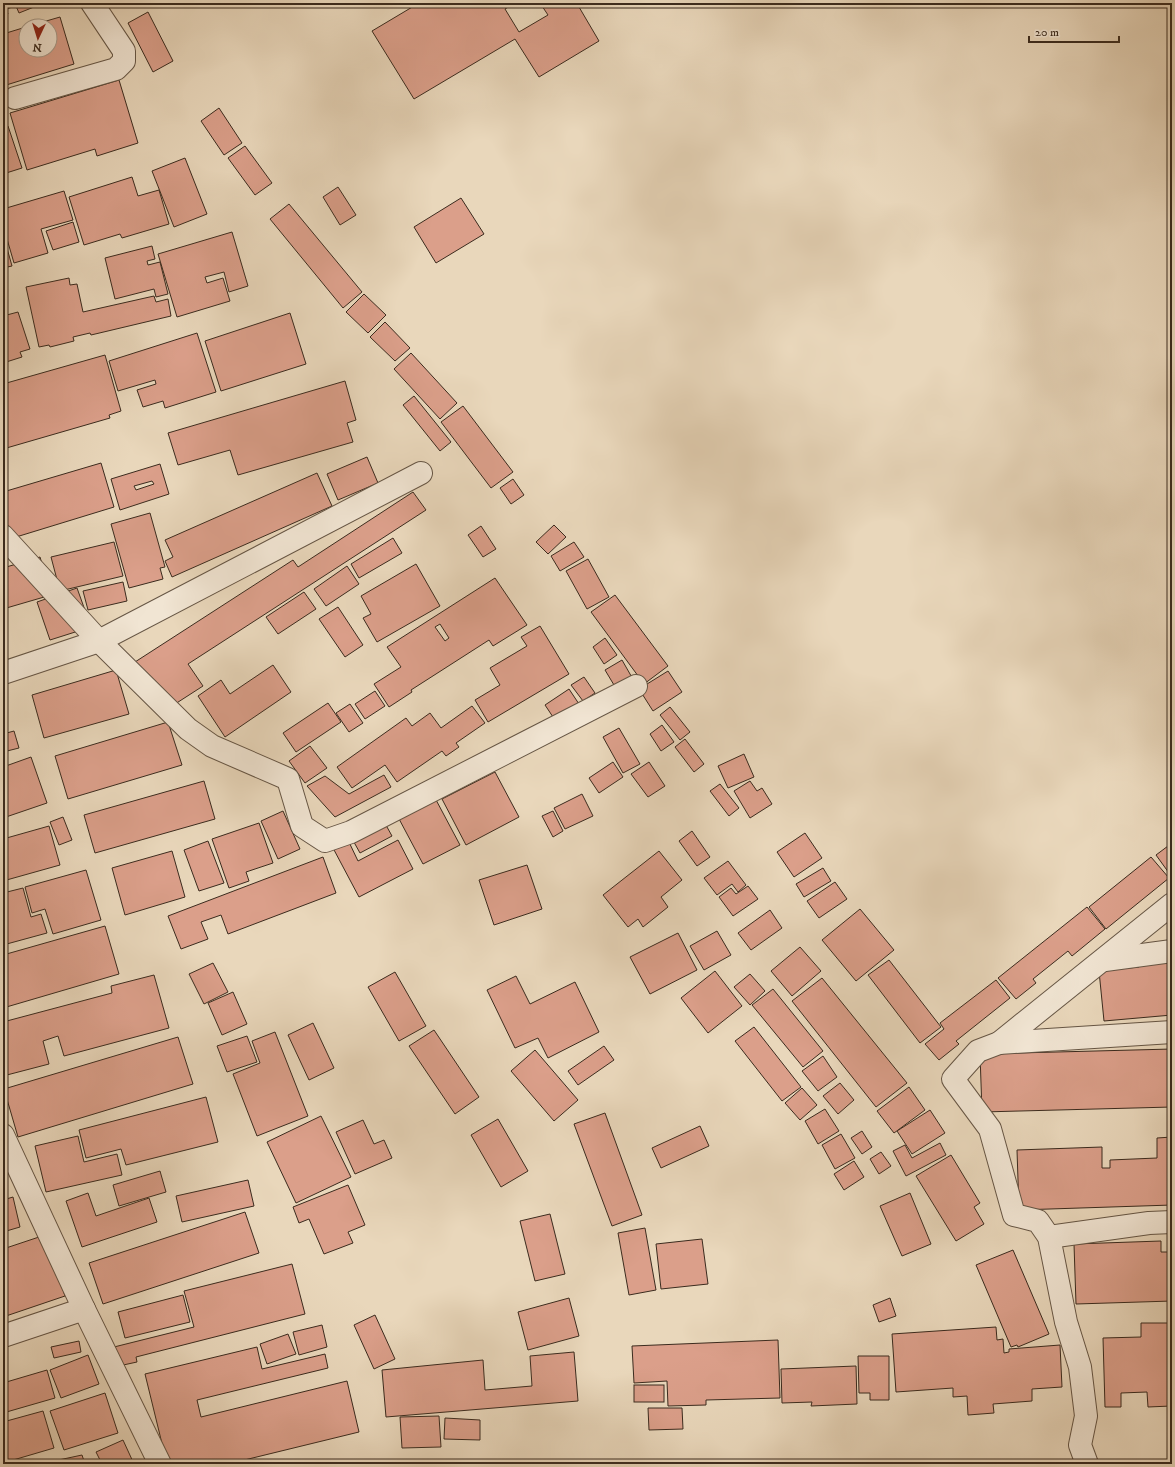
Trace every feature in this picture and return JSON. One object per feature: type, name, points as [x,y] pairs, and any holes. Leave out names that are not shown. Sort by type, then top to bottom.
[{"type":"street","points":[[15,98],[116,69],[124,61],[124,51],[92,3]]},
{"type":"street","points":[[3,674],[99,641],[421,473]]},
{"type":"street","points":[[3,536],[99,641],[188,729],[212,746],[288,779],[302,826],[325,841],[351,832],[636,686]]},
{"type":"street","points":[[1087,1464],[1080,1445],[1086,1416],[1080,1367],[1066,1322],[1049,1237],[1038,1221],[1014,1215],[990,1129],[954,1079],[978,1051],[999,1043],[1105,960],[1172,904]]},
{"type":"street","points":[[1105,960],[1172,951]]},
{"type":"street","points":[[999,1043],[1172,1032]]},
{"type":"street","points":[[5,1144],[160,1464]]},
{"type":"street","points":[[1049,1237],[1149,1222],[1172,1222]]},
{"type":"street","points":[[3,1336],[84,1309]]},
{"type":"building","points":[[3,3],[38,3],[39,5],[19,13],[16,6],[6,9],[8,14],[3,16]]},
{"type":"building","points":[[419,3],[515,3],[505,9],[519,32],[548,15],[540,3],[585,3],[579,7],[599,41],[539,77],[515,39],[414,99],[372,31]]},
{"type":"building","points":[[148,12],[173,61],[153,72],[128,23]]},
{"type":"building","points":[[60,17],[74,64],[3,86],[3,34],[18,29],[18,58],[58,58],[58,18],[57,18]]},
{"type":"building","points":[[119,80],[138,143],[97,156],[95,149],[27,170],[10,113]]},
{"type":"building","points":[[219,108],[242,143],[224,155],[201,121]]},
{"type":"building","points":[[8,126],[22,168],[3,174],[3,127]]},
{"type":"building","points":[[245,146],[272,183],[255,195],[228,158]]},
{"type":"building","points":[[185,158],[207,214],[174,227],[152,171]]},
{"type":"building","points":[[132,177],[138,196],[159,190],[169,224],[122,238],[120,234],[84,245],[69,197]]},
{"type":"building","points":[[338,187],[356,215],[340,225],[323,197]]},
{"type":"building","points":[[64,191],[73,220],[41,229],[48,253],[14,263],[7,239],[3,241],[3,209]]},
{"type":"building","points":[[461,198],[484,234],[436,263],[414,227]]},
{"type":"building","points":[[289,204],[362,292],[343,308],[270,219]]},
{"type":"building","points":[[73,222],[79,242],[53,250],[46,231]]},
{"type":"building","points":[[232,232],[248,286],[229,292],[224,272],[205,277],[207,283],[223,278],[230,301],[177,317],[158,254]]},
{"type":"building","points":[[3,241],[5,241],[12,266],[3,268]]},
{"type":"building","points":[[152,246],[155,259],[147,261],[148,265],[160,262],[168,294],[156,297],[154,289],[115,299],[105,258]]},
{"type":"building","points":[[69,278],[70,285],[77,284],[83,312],[154,296],[156,302],[168,299],[171,316],[91,335],[90,333],[73,337],[74,341],[50,347],[49,345],[39,347],[26,287]]},
{"type":"building","points":[[364,294],[386,315],[368,333],[346,312]]},
{"type":"building","points":[[18,312],[30,349],[20,352],[22,357],[3,363],[3,316]]},
{"type":"building","points":[[290,313],[306,364],[221,391],[205,341]]},
{"type":"building","points":[[385,322],[410,348],[395,361],[370,337]]},
{"type":"building","points":[[197,333],[216,392],[165,408],[163,401],[143,407],[137,390],[156,384],[155,380],[118,391],[109,361]]},
{"type":"building","points":[[411,353],[457,403],[440,419],[394,369]]},
{"type":"building","points":[[105,355],[121,411],[109,415],[110,418],[3,449],[3,384]]},
{"type":"building","points":[[345,381],[356,420],[347,423],[353,442],[238,475],[230,450],[178,465],[168,433]]},
{"type":"building","points":[[414,396],[451,442],[440,451],[403,405]]},
{"type":"building","points":[[463,406],[513,472],[491,488],[441,422]]},
{"type":"building","points":[[367,457],[378,483],[338,500],[327,474]]},
{"type":"building","points":[[101,463],[114,507],[3,541],[3,492]]},
{"type":"building","points":[[160,464],[169,494],[120,510],[111,479]],"holes":[[[152,481],[154,484],[136,490],[134,486]]]},
{"type":"building","points":[[317,473],[332,506],[172,577],[165,561],[173,557],[165,540]]},
{"type":"building","points":[[513,479],[524,495],[511,504],[500,488]]},
{"type":"building","points":[[413,492],[426,510],[188,664],[203,686],[172,706],[135,662],[293,560],[298,567]]},
{"type":"building","points":[[150,513],[165,567],[160,568],[163,579],[129,588],[111,524]]},
{"type":"building","points":[[554,525],[566,537],[548,554],[536,542]]},
{"type":"building","points":[[481,526],[496,549],[483,557],[468,535]]},
{"type":"building","points":[[393,538],[402,553],[359,578],[351,564]]},
{"type":"building","points":[[114,542],[123,576],[60,591],[51,557]]},
{"type":"building","points":[[574,542],[584,557],[560,571],[551,556]]},
{"type":"building","points":[[40,557],[51,595],[3,609],[3,568]]},
{"type":"building","points":[[588,559],[609,597],[587,609],[566,571]]},
{"type":"building","points":[[416,564],[440,606],[377,642],[363,618],[371,614],[361,596]]},
{"type":"building","points":[[347,566],[359,584],[326,606],[314,589]]},
{"type":"building","points":[[495,578],[527,625],[493,646],[489,640],[411,690],[412,692],[389,707],[374,684],[401,667],[387,647]],"holes":[[[440,624],[449,638],[445,641],[435,627]]]},
{"type":"building","points":[[123,582],[127,601],[88,610],[83,591]]},
{"type":"building","points":[[77,588],[91,627],[50,640],[37,602]]},
{"type":"building","points":[[304,592],[316,609],[278,634],[266,617]]},
{"type":"building","points":[[615,595],[668,666],[644,684],[591,612]]},
{"type":"building","points":[[338,607],[363,645],[345,657],[319,619]]},
{"type":"building","points":[[540,626],[569,674],[488,722],[475,700],[500,685],[490,668],[527,646],[521,637]]},
{"type":"building","points":[[605,638],[617,655],[604,664],[593,647]]},
{"type":"building","points":[[622,660],[634,681],[617,690],[605,670]]},
{"type":"building","points":[[273,665],[291,692],[225,737],[198,696],[221,680],[230,694]]},
{"type":"building","points":[[116,670],[129,714],[44,738],[32,695]]},
{"type":"building","points":[[668,671],[682,692],[653,711],[639,689]]},
{"type":"building","points":[[584,677],[595,693],[583,701],[571,685]]},
{"type":"building","points":[[569,689],[579,704],[555,720],[545,705]]},
{"type":"building","points":[[375,691],[385,706],[365,719],[355,704]]},
{"type":"building","points":[[328,703],[341,722],[296,752],[283,733]]},
{"type":"building","points":[[350,704],[363,723],[349,732],[336,713]]},
{"type":"building","points":[[472,706],[485,723],[456,743],[459,747],[446,756],[442,751],[397,782],[385,765],[352,788],[337,767],[406,718],[412,726],[430,713],[441,728]]},
{"type":"building","points":[[670,707],[690,732],[680,740],[660,715]]},
{"type":"building","points":[[168,722],[182,765],[68,799],[55,756]]},
{"type":"building","points":[[662,725],[674,742],[661,751],[650,734]]},
{"type":"building","points":[[619,728],[640,764],[623,773],[603,737]]},
{"type":"building","points":[[14,731],[19,748],[3,752],[3,734]]},
{"type":"building","points":[[685,739],[704,764],[694,772],[675,747]]},
{"type":"building","points":[[310,746],[327,768],[305,783],[289,761]]},
{"type":"building","points":[[744,754],[754,777],[728,788],[718,766]]},
{"type":"building","points":[[31,757],[47,803],[3,818],[3,767]]},
{"type":"building","points":[[613,762],[623,777],[599,793],[589,778]]},
{"type":"building","points":[[649,762],[665,786],[648,797],[631,774]]},
{"type":"building","points":[[495,772],[519,817],[466,845],[442,799]]},
{"type":"building","points":[[384,775],[391,787],[335,817],[307,786],[325,776],[349,794]]},
{"type":"building","points":[[204,781],[215,819],[95,853],[84,815]]},
{"type":"building","points":[[750,781],[757,791],[762,788],[772,804],[750,818],[734,791]]},
{"type":"building","points":[[720,784],[739,808],[729,816],[710,791]]},
{"type":"building","points":[[582,794],[593,816],[565,829],[554,808]]},
{"type":"building","points":[[435,798],[460,845],[423,864],[398,817]]},
{"type":"building","points":[[283,811],[300,849],[278,859],[261,821]]},
{"type":"building","points":[[553,811],[563,831],[553,837],[542,816]]},
{"type":"building","points":[[63,817],[72,840],[59,845],[50,822]]},
{"type":"building","points":[[382,818],[392,836],[360,853],[350,835]]},
{"type":"building","points":[[259,823],[273,863],[246,872],[249,881],[229,888],[212,839]]},
{"type":"building","points":[[49,826],[60,865],[3,881],[3,839]]},
{"type":"building","points":[[692,831],[710,857],[697,866],[679,841]]},
{"type":"building","points":[[805,833],[822,858],[794,877],[777,852]]},
{"type":"building","points":[[348,840],[358,861],[398,840],[413,869],[359,897],[333,848]]},
{"type":"building","points":[[208,841],[224,883],[199,891],[184,850]]},
{"type":"building","points":[[1172,843],[1172,871],[1169,873],[1156,855]]},
{"type":"building","points":[[172,851],[185,897],[125,915],[112,868]]},
{"type":"building","points":[[659,851],[682,880],[661,897],[668,907],[643,927],[638,919],[628,927],[603,895]]},
{"type":"building","points":[[323,857],[336,893],[228,934],[221,915],[201,922],[208,939],[181,949],[168,916]]},
{"type":"building","points":[[1151,857],[1169,878],[1106,929],[1089,907]]},
{"type":"building","points":[[728,861],[746,885],[738,892],[732,884],[717,895],[704,878]]},
{"type":"building","points":[[527,865],[542,909],[494,925],[479,880]]},
{"type":"building","points":[[823,868],[831,881],[804,897],[796,884]]},
{"type":"building","points":[[86,870],[101,920],[53,934],[45,909],[32,913],[25,887]]},
{"type":"building","points":[[835,882],[847,899],[819,918],[807,901]]},
{"type":"building","points":[[748,886],[758,899],[733,916],[719,897],[731,888],[736,894]]},
{"type":"building","points":[[23,888],[31,917],[41,914],[47,933],[3,945],[3,893]]},
{"type":"building","points":[[1087,907],[1105,929],[1072,956],[1068,951],[1033,979],[1036,983],[1016,999],[998,978]]},
{"type":"building","points":[[860,909],[894,950],[856,981],[822,940]]},
{"type":"building","points":[[770,910],[782,928],[751,950],[738,933]]},
{"type":"building","points":[[105,926],[119,974],[3,1008],[3,955]]},
{"type":"building","points":[[717,931],[731,955],[704,970],[690,946]]},
{"type":"building","points":[[678,933],[697,970],[650,994],[630,957]]},
{"type":"building","points":[[800,947],[821,971],[792,996],[771,971]]},
{"type":"building","points":[[1172,956],[1172,1015],[1104,1021],[1099,971],[1139,967],[1138,959]]},
{"type":"building","points":[[889,960],[941,1027],[920,1043],[868,975]]},
{"type":"building","points":[[213,963],[228,992],[204,1004],[189,974]]},
{"type":"building","points":[[715,971],[742,1006],[708,1033],[681,998]]},
{"type":"building","points":[[395,972],[426,1026],[399,1041],[368,987]]},
{"type":"building","points":[[750,974],[765,991],[750,1005],[734,987]]},
{"type":"building","points":[[154,975],[169,1028],[64,1056],[58,1036],[43,1041],[49,1064],[3,1076],[3,1022],[112,993],[111,986]]},
{"type":"building","points":[[516,976],[530,1004],[575,982],[599,1032],[548,1058],[538,1038],[515,1048],[487,990]]},
{"type":"building","points":[[822,978],[907,1083],[876,1107],[792,1001]]},
{"type":"building","points":[[996,980],[1010,998],[956,1041],[959,1044],[939,1060],[925,1044],[944,1029],[940,1023]]},
{"type":"building","points":[[773,989],[823,1051],[803,1067],[752,1005]]},
{"type":"building","points":[[233,992],[247,1024],[222,1035],[208,1003]]},
{"type":"building","points":[[313,1023],[334,1068],[309,1080],[288,1035]]},
{"type":"building","points":[[754,1027],[801,1087],[782,1101],[735,1041]]},
{"type":"building","points":[[434,1030],[479,1097],[455,1114],[409,1046]]},
{"type":"building","points":[[275,1032],[308,1116],[257,1136],[233,1074],[260,1063],[252,1041]]},
{"type":"building","points":[[247,1036],[257,1062],[227,1072],[217,1046]]},
{"type":"building","points":[[178,1037],[193,1084],[18,1137],[4,1089]]},
{"type":"building","points":[[604,1046],[614,1060],[578,1085],[568,1071]]},
{"type":"building","points":[[1172,1049],[1172,1107],[982,1112],[980,1054]]},
{"type":"building","points":[[535,1050],[578,1100],[554,1121],[511,1071]]},
{"type":"building","points":[[823,1056],[837,1077],[818,1091],[802,1071]]},
{"type":"building","points":[[840,1083],[854,1100],[838,1114],[823,1096]]},
{"type":"building","points":[[909,1087],[925,1110],[894,1133],[877,1111]]},
{"type":"building","points":[[802,1088],[817,1105],[800,1120],[785,1103]]},
{"type":"building","points":[[206,1097],[218,1142],[126,1165],[121,1149],[86,1158],[79,1130]]},
{"type":"building","points":[[825,1109],[839,1131],[818,1144],[805,1121]]},
{"type":"building","points":[[930,1110],[945,1133],[912,1154],[897,1131]]},
{"type":"building","points":[[605,1113],[642,1215],[612,1226],[574,1124]]},
{"type":"building","points":[[321,1116],[351,1177],[296,1203],[267,1142]]},
{"type":"building","points":[[498,1119],[528,1171],[501,1187],[471,1135]]},
{"type":"building","points":[[363,1120],[374,1144],[384,1140],[392,1158],[355,1174],[336,1132]]},
{"type":"building","points":[[700,1126],[709,1146],[661,1168],[652,1148]]},
{"type":"building","points":[[862,1131],[872,1147],[862,1154],[851,1138]]},
{"type":"building","points":[[841,1134],[855,1158],[835,1169],[822,1145]]},
{"type":"building","points":[[78,1136],[84,1162],[117,1154],[122,1175],[46,1192],[35,1146]]},
{"type":"building","points":[[1172,1137],[1172,1205],[1019,1210],[1017,1150],[1102,1147],[1102,1168],[1110,1168],[1110,1160],[1157,1158],[1157,1138]]},
{"type":"building","points":[[940,1143],[946,1155],[906,1176],[893,1151],[905,1145],[912,1158]]},
{"type":"building","points":[[881,1152],[891,1166],[879,1174],[870,1159]]},
{"type":"building","points":[[951,1155],[980,1203],[974,1207],[984,1224],[956,1241],[916,1176]]},
{"type":"building","points":[[854,1161],[864,1177],[844,1190],[834,1174]]},
{"type":"building","points":[[160,1171],[166,1192],[119,1206],[113,1185]]},
{"type":"building","points":[[248,1180],[254,1206],[182,1222],[176,1196]]},
{"type":"building","points":[[348,1185],[365,1225],[348,1232],[353,1243],[324,1254],[309,1219],[299,1223],[293,1207]]},
{"type":"building","points":[[88,1193],[96,1216],[149,1198],[157,1222],[82,1247],[66,1201]]},
{"type":"building","points":[[910,1193],[931,1244],[902,1256],[880,1206]]},
{"type":"building","points":[[13,1197],[20,1227],[3,1232],[3,1200]]},
{"type":"building","points":[[245,1212],[259,1253],[103,1304],[89,1263]]},
{"type":"building","points":[[550,1214],[565,1274],[535,1281],[520,1221]]},
{"type":"building","points":[[645,1228],[656,1290],[629,1295],[618,1233]]},
{"type":"building","points":[[45,1235],[65,1296],[3,1317],[3,1249]]},
{"type":"building","points":[[702,1239],[708,1284],[661,1289],[656,1244]]},
{"type":"building","points":[[1161,1241],[1161,1252],[1172,1252],[1172,1301],[1076,1304],[1074,1244]]},
{"type":"building","points":[[1013,1250],[1049,1334],[1018,1347],[1017,1345],[1011,1347],[976,1265]]},
{"type":"building","points":[[292,1264],[305,1314],[136,1357],[137,1362],[114,1367],[110,1348],[194,1327],[184,1291]]},
{"type":"building","points":[[183,1295],[190,1322],[125,1338],[118,1312]]},
{"type":"building","points":[[569,1298],[579,1336],[528,1350],[518,1312]]},
{"type":"building","points":[[890,1298],[896,1316],[879,1322],[873,1305]]},
{"type":"building","points":[[375,1315],[395,1359],[374,1369],[354,1325]]},
{"type":"building","points":[[1141,1323],[1172,1323],[1171,1406],[1148,1407],[1147,1392],[1121,1393],[1121,1407],[1105,1407],[1103,1338],[1141,1337]]},
{"type":"building","points":[[322,1325],[327,1347],[299,1355],[293,1332]]},
{"type":"building","points":[[996,1327],[997,1340],[1003,1339],[1004,1353],[1009,1352],[1009,1349],[1060,1345],[1062,1387],[1032,1389],[1032,1401],[993,1404],[994,1413],[968,1415],[967,1396],[953,1397],[953,1388],[896,1392],[892,1334]]},
{"type":"building","points":[[288,1334],[296,1354],[267,1364],[260,1344]]},
{"type":"building","points":[[778,1340],[780,1398],[706,1400],[706,1405],[668,1406],[667,1381],[634,1383],[632,1346]]},
{"type":"building","points":[[79,1341],[81,1352],[54,1358],[51,1347]]},
{"type":"building","points":[[257,1347],[262,1369],[325,1354],[328,1368],[197,1400],[201,1417],[347,1381],[359,1432],[228,1464],[167,1464],[145,1374]]},
{"type":"building","points":[[574,1352],[578,1401],[386,1417],[382,1370],[483,1360],[485,1390],[532,1386],[530,1356]]},
{"type":"building","points":[[88,1355],[99,1384],[61,1398],[50,1370]]},
{"type":"building","points":[[858,1356],[889,1356],[889,1400],[870,1400],[870,1393],[859,1393]]},
{"type":"building","points":[[856,1366],[857,1404],[811,1406],[812,1402],[782,1403],[781,1369]]},
{"type":"building","points":[[47,1370],[55,1398],[3,1413],[3,1383]]},
{"type":"building","points":[[634,1385],[664,1385],[664,1402],[634,1402]]},
{"type":"building","points":[[105,1393],[118,1433],[64,1450],[50,1411]]},
{"type":"building","points":[[648,1408],[682,1408],[683,1429],[649,1430]]},
{"type":"building","points":[[43,1411],[54,1448],[3,1463],[3,1422]]},
{"type":"building","points":[[439,1416],[441,1447],[402,1448],[400,1417]]},
{"type":"building","points":[[445,1418],[480,1420],[480,1440],[444,1439]]},
{"type":"building","points":[[123,1440],[134,1464],[102,1464],[96,1452]]},
{"type":"building","points":[[82,1455],[85,1464],[40,1464]]}]
